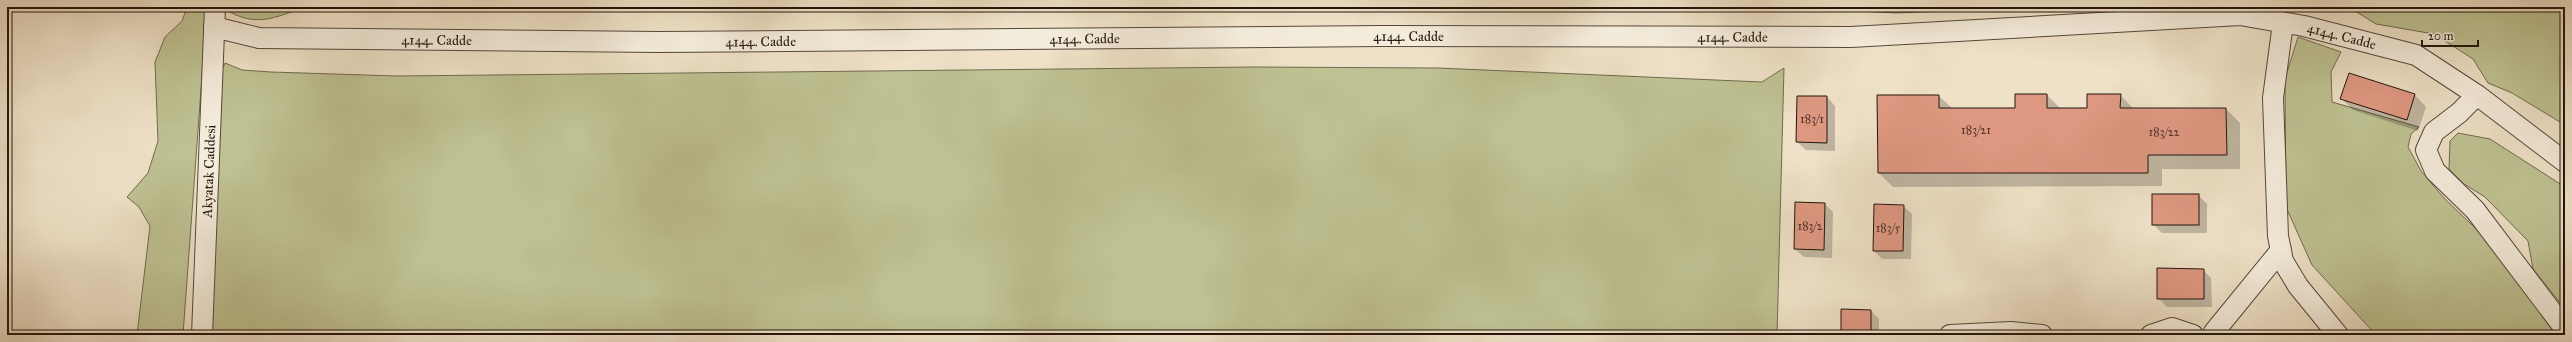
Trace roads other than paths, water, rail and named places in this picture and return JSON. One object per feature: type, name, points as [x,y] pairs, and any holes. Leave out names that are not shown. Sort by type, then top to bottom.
[{"type":"street","name":"Akyatak Caddesi","points":[[202,335],[215,7]]},
{"type":"street","name":"4144. Cadde","points":[[214,27],[260,38],[659,42],[1381,36],[1851,37],[2240,16],[2283,23],[2416,55],[2477,95],[2565,162]]},
{"type":"street","points":[[2283,23],[2274,98],[2274,168],[2281,250],[2283,261],[2298,286],[2338,335]]},
{"type":"street","points":[[2477,95],[2459,113],[2434,132],[2426,150],[2435,171],[2475,210],[2565,329]]},
{"type":"street","points":[[2214,335],[2214,332],[2281,250]]},
{"type":"street","points":[[2151,335],[2172,328],[2193,335]]},
{"type":"street","points":[[1950,335],[2011,332],[2042,335]]}]
